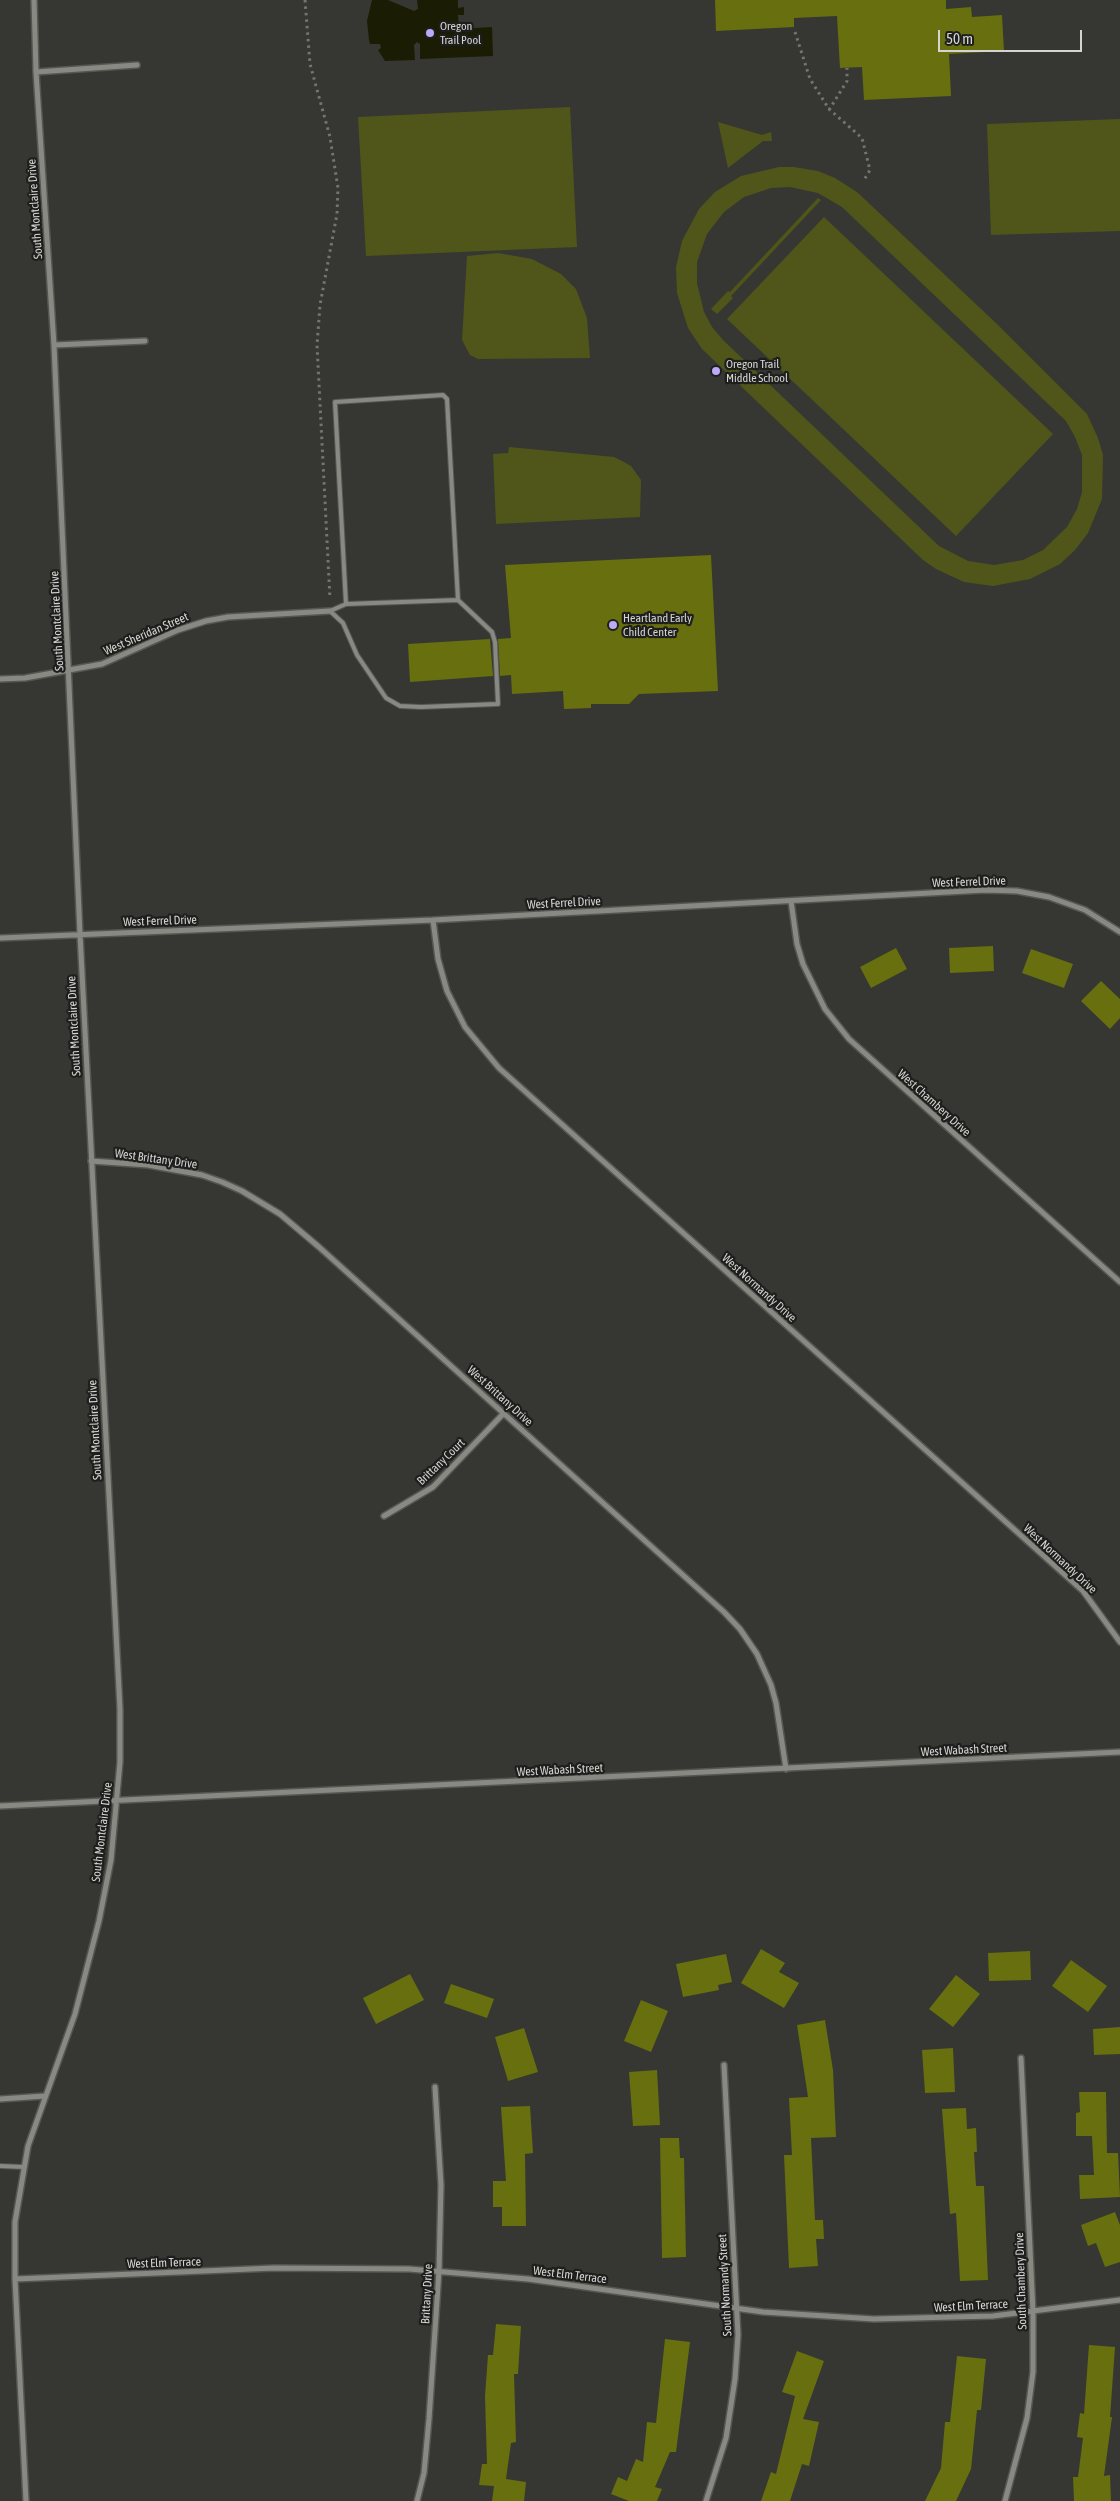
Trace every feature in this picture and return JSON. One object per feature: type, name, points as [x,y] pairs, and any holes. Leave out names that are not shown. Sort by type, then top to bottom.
[{"type":"street","name":"South Montclaire Drive","points":[[26,2501],[14,2279],[15,2222],[24,2167],[45,2096],[75,2014],[99,1921],[111,1860],[118,1801],[120,1709],[80,934],[54,345],[36,72],[34,0]]},
{"type":"street","points":[[36,72],[137,65]]},
{"type":"street","points":[[54,345],[145,341]]},
{"type":"street","name":"West Sheridan Street","points":[[0,679],[69,671],[102,664],[178,630],[206,621],[228,617],[330,611]]},
{"type":"street","name":"West Ferrel Drive","points":[[0,938],[433,920],[985,890],[1017,891],[1049,897],[1085,910],[1120,932]]},
{"type":"street","name":"West Chambery Drive","points":[[791,901],[797,944],[803,964],[825,1009],[849,1039],[1120,1282]]},
{"type":"street","name":"West Normandy Drive","points":[[433,920],[438,959],[451,1000],[476,1042],[499,1068],[1083,1591],[1114,1631],[1120,1642]]},
{"type":"street","name":"West Brittany Drive","points":[[92,1160],[148,1165],[202,1175],[222,1182],[262,1201],[319,1247],[724,1612],[740,1629],[757,1654],[771,1685],[776,1704],[786,1769]]},
{"type":"street","name":"Brittany Court","points":[[384,1516],[433,1487],[504,1413]]},
{"type":"street","name":"West Wabash Street","points":[[0,1806],[1120,1752]]},
{"type":"street","name":"South Chambery Drive","points":[[1005,2501],[1027,2418],[1032,2372],[1033,2312],[1021,2058]]},
{"type":"street","name":"South Normandy Street","points":[[706,2501],[726,2438],[735,2379],[738,2335],[724,2065]]},
{"type":"street","name":"Brittany Drive","points":[[417,2501],[424,2473],[439,2271],[441,2185],[435,2087]]},
{"type":"street","points":[[0,2099],[45,2096]]},
{"type":"street","name":"West Elm Terrace","points":[[14,2279],[312,2267],[439,2271],[528,2279],[763,2312],[874,2319],[950,2318],[1033,2312],[1120,2300]]},
{"type":"lane","points":[[346,604],[335,402],[443,396],[447,399],[458,600],[492,632],[495,642],[498,704],[400,706],[386,698],[357,655],[343,623],[330,611],[346,604],[458,600]]},
{"type":"lane","points":[[0,2166],[24,2167]]},
{"type":"path","points":[[305,0],[310,64],[330,136],[338,188],[337,214],[320,306],[317,345],[330,611]]},
{"type":"path","points":[[795,32],[810,78],[829,110],[862,138],[870,170],[864,180]]},
{"type":"path","points":[[829,110],[847,81],[847,68]]},
{"type":"green space","points":[[570,107],[577,247],[366,256],[358,117]]},
{"type":"green space","points":[[1120,119],[1120,231],[991,235],[987,124]]},
{"type":"green space","points":[[718,122],[762,135],[771,132],[772,141],[763,141],[728,168]]},
{"type":"green space","points":[[779,167],[794,167],[818,171],[835,178],[857,192],[998,325],[1087,414],[1098,438],[1103,455],[1102,499],[1088,533],[1075,550],[1060,564],[1030,579],[993,586],[964,582],[936,569],[923,560],[702,349],[688,328],[677,293],[676,267],[682,241],[699,209],[715,192],[741,176]],"holes":[[[790,187],[818,193],[842,207],[1066,421],[1082,455],[1082,492],[1077,509],[1067,527],[1043,550],[1023,560],[994,565],[968,561],[939,546],[724,341],[712,327],[704,312],[697,283],[697,262],[707,234],[724,212],[744,197],[771,188]]]},
{"type":"green space","points":[[818,198],[821,200],[731,296],[733,298],[717,314],[711,309],[728,291],[730,292]]},
{"type":"green space","points":[[824,217],[1053,434],[956,536],[727,319]]},
{"type":"green space","points":[[498,253],[532,259],[561,274],[576,289],[587,318],[590,358],[478,359],[470,355],[462,340],[467,256]]},
{"type":"green space","points":[[509,447],[614,457],[624,462],[631,466],[641,480],[640,517],[496,524],[493,454],[508,453]]},
{"type":"shaded area","name":"Oregon Trail Pool","points":[[372,0],[388,0],[414,11],[418,9],[417,0],[458,0],[458,8],[464,7],[464,15],[458,15],[459,29],[492,27],[493,56],[420,59],[420,44],[417,42],[414,45],[415,60],[385,61],[378,50],[381,48],[380,44],[370,44],[369,40],[367,21]]},
{"type":"building","points":[[715,0],[946,0],[946,9],[971,7],[972,17],[1002,15],[1004,51],[949,54],[951,96],[864,100],[862,67],[840,68],[837,16],[794,18],[794,27],[716,31]]},
{"type":"building","name":"Heartland Early Child Center","points":[[711,555],[718,691],[639,694],[629,704],[591,704],[591,708],[564,709],[563,691],[512,694],[511,675],[500,676],[498,639],[511,638],[505,565]]},
{"type":"building","points":[[490,639],[493,676],[410,682],[408,644]]},
{"type":"building","points":[[993,946],[994,971],[950,973],[949,948]]},
{"type":"building","points":[[896,948],[907,969],[871,988],[860,967]]},
{"type":"building","points":[[1031,949],[1073,964],[1064,988],[1022,973]]},
{"type":"building","points":[[1101,981],[1120,999],[1120,1018],[1110,1029],[1081,1001]]},
{"type":"building","points":[[761,1949],[785,1963],[779,1972],[799,1983],[784,2008],[741,1983]]},
{"type":"building","points":[[1030,1951],[1031,1980],[989,1981],[988,1953]]},
{"type":"building","points":[[726,1954],[732,1982],[718,1985],[719,1990],[683,1997],[676,1964]]},
{"type":"building","points":[[1071,1960],[1107,1986],[1088,2012],[1052,1986]]},
{"type":"building","points":[[410,1974],[424,2000],[376,2024],[363,1998]]},
{"type":"building","points":[[956,1975],[980,1994],[953,2027],[929,2009]]},
{"type":"building","points":[[451,1984],[494,1999],[487,2018],[444,2003]]},
{"type":"building","points":[[641,2000],[668,2011],[651,2052],[624,2041]]},
{"type":"building","points":[[825,2020],[833,2070],[836,2137],[811,2138],[815,2220],[823,2220],[824,2239],[816,2239],[818,2266],[789,2268],[784,2155],[792,2155],[789,2098],[808,2097],[797,2025]]},
{"type":"building","points":[[1120,2027],[1120,2054],[1094,2055],[1093,2029]]},
{"type":"building","points":[[524,2028],[538,2072],[508,2081],[495,2037]]},
{"type":"building","points":[[953,2048],[955,2092],[925,2093],[922,2050]]},
{"type":"building","points":[[657,2070],[660,2125],[633,2126],[629,2072]]},
{"type":"building","points":[[1079,2092],[1106,2092],[1107,2153],[1118,2153],[1120,2197],[1080,2199],[1079,2175],[1094,2175],[1092,2136],[1076,2136],[1076,2113],[1080,2112]]},
{"type":"building","points":[[530,2106],[533,2153],[525,2154],[526,2226],[502,2226],[502,2207],[493,2207],[493,2181],[506,2181],[501,2107]]},
{"type":"building","points":[[966,2108],[967,2129],[976,2128],[977,2152],[974,2152],[976,2186],[984,2186],[988,2280],[960,2281],[956,2213],[950,2214],[942,2109]]},
{"type":"building","points":[[660,2138],[679,2138],[680,2158],[684,2158],[686,2257],[662,2258]]},
{"type":"building","points":[[1115,2212],[1120,2225],[1120,2262],[1105,2267],[1096,2243],[1088,2246],[1081,2225]]},
{"type":"building","points":[[496,2324],[521,2326],[518,2374],[514,2374],[516,2442],[511,2443],[506,2479],[526,2482],[524,2501],[492,2501],[494,2486],[479,2485],[482,2464],[487,2464],[485,2396],[488,2355],[493,2355]]},
{"type":"building","points":[[665,2339],[690,2342],[676,2452],[670,2452],[655,2487],[662,2489],[657,2501],[629,2501],[611,2494],[618,2477],[627,2481],[636,2459],[643,2462],[647,2422],[656,2423]]},
{"type":"building","points":[[1089,2345],[1115,2347],[1110,2417],[1112,2417],[1104,2476],[1110,2475],[1111,2501],[1074,2501],[1073,2477],[1078,2477],[1083,2438],[1077,2437],[1080,2413],[1084,2414]]},
{"type":"building","points":[[797,2351],[824,2361],[803,2419],[819,2422],[809,2466],[802,2464],[790,2501],[761,2501],[771,2472],[776,2474],[795,2396],[782,2392]]},
{"type":"building","points":[[957,2356],[986,2359],[981,2410],[977,2410],[971,2469],[956,2501],[925,2501],[941,2468],[945,2422],[950,2422]]},
{"type":"place","name":"Oregon Trail Pool","points":[[430,33]]},
{"type":"place","name":"Oregon Trail Middle School","points":[[716,371]]},
{"type":"place","name":"Heartland Early Child Center","points":[[613,625]]}]
